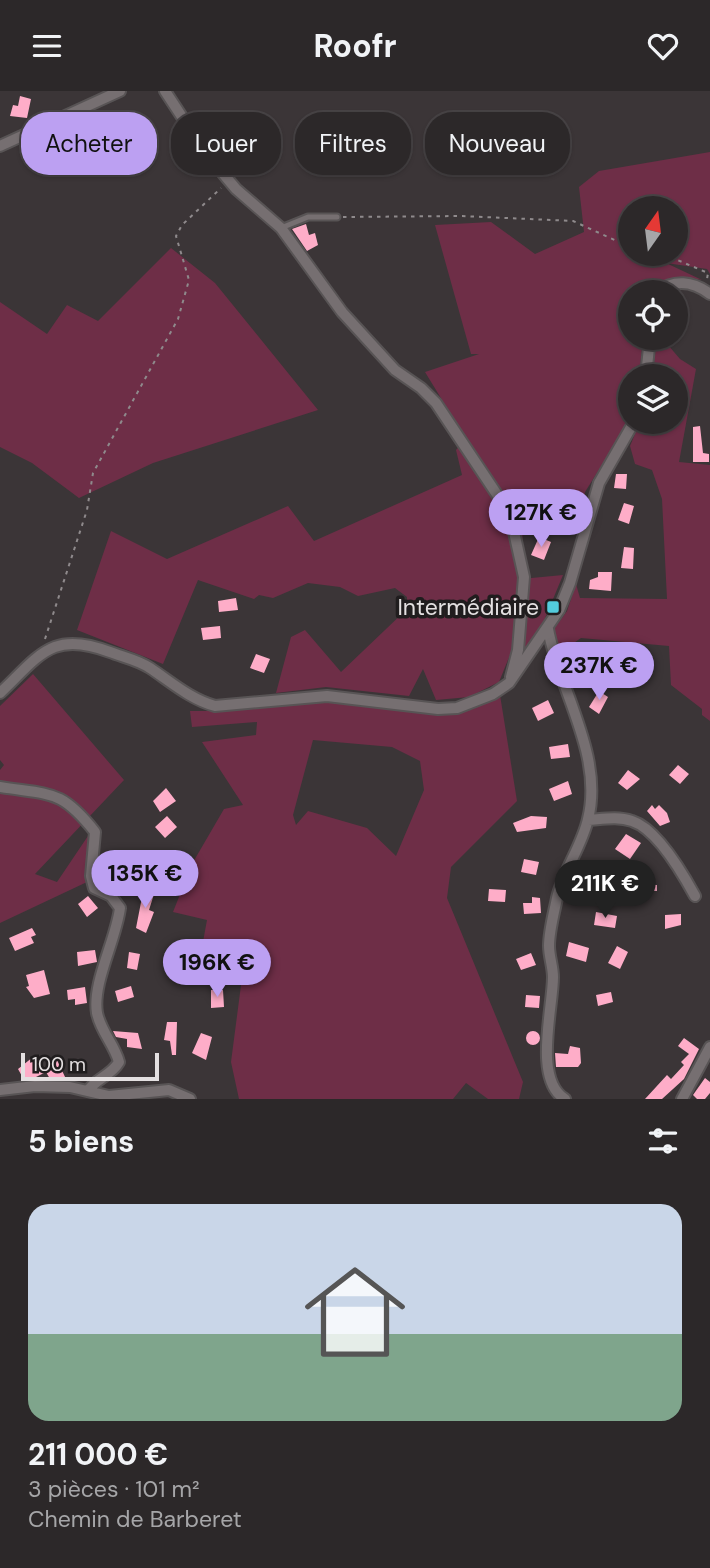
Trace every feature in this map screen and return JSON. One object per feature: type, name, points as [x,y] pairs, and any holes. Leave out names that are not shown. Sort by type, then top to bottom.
[{"type":"street","points":[[0,146],[120,91]]},
{"type":"street","points":[[165,91],[205,152],[229,180],[281,228],[342,312],[395,370],[436,403],[510,514],[524,577],[518,650],[509,683]]},
{"type":"street","points":[[688,283],[707,292]]},
{"type":"street","points":[[0,693],[40,656],[59,644],[83,642],[146,666],[198,701],[215,706],[327,696],[438,709],[475,703],[509,683],[548,629],[570,583],[599,483],[627,434]]},
{"type":"street","points":[[548,629],[552,653],[569,695],[592,785],[588,820],[558,895],[549,945],[553,976],[546,1059],[552,1083],[565,1099]]},
{"type":"street","points":[[0,787],[63,797],[70,804],[95,832],[91,876],[94,888],[111,896],[120,908],[118,927],[97,994],[97,1012],[119,1062],[111,1075],[93,1083],[88,1091]]},
{"type":"street","points":[[588,820],[619,818],[637,823],[678,866],[695,896]]},
{"type":"street","points":[[682,1099],[710,1047]]},
{"type":"street","points":[[0,1090],[35,1086],[108,1095],[169,1090],[190,1099]]},
{"type":"lane","points":[[281,228],[308,217],[337,217]]},
{"type":"path","points":[[40,656],[87,510],[93,473],[178,319],[189,280],[176,236],[182,225],[229,180]]},
{"type":"path","points":[[337,217],[462,216],[573,221],[618,242]]},
{"type":"path","points":[[688,265],[708,273],[707,292]]},
{"type":"shaded area","points":[[710,152],[710,274],[707,269],[686,266],[688,196],[618,196],[618,266],[672,266],[702,280],[618,280],[618,350],[642,350],[640,364],[618,364],[618,434],[621,434],[585,492],[577,531],[523,526],[521,579],[563,575],[541,628],[524,653],[510,655],[499,682],[469,697],[436,700],[423,669],[409,696],[326,687],[276,693],[291,637],[305,630],[341,672],[407,609],[407,597],[395,588],[358,596],[340,587],[308,583],[273,598],[259,595],[254,599],[198,580],[163,664],[77,630],[111,531],[167,559],[288,506],[314,541],[462,475],[456,450],[466,439],[425,372],[479,354],[471,354],[435,225],[491,222],[535,254],[584,232],[579,187],[599,171]]},
{"type":"shaded area","points":[[171,248],[215,283],[318,410],[153,463],[79,498],[32,463],[0,447],[0,302],[47,334],[67,305],[98,321]]},
{"type":"shaded area","points":[[656,350],[672,350],[688,364],[654,364]]},
{"type":"shaded area","points":[[688,364],[696,369],[688,413]]},
{"type":"shaded area","points":[[635,434],[684,434],[679,462],[710,465],[710,721],[702,715],[702,709],[671,685],[669,646],[581,638],[559,653],[554,629],[567,611],[576,584],[580,598],[667,599],[662,499],[652,470],[635,464],[630,446]]},
{"type":"shaded area","points":[[33,674],[124,780],[35,874],[57,882],[90,833],[87,882],[0,923],[0,770],[4,765],[0,760],[0,706]]},
{"type":"shaded area","points":[[500,695],[517,801],[451,867],[447,898],[523,1082],[519,1099],[488,1099],[466,1083],[453,1099],[239,1099],[231,1062],[243,970],[200,958],[207,920],[173,912],[192,864],[224,809],[243,805],[202,742],[256,735],[257,722],[192,727],[190,711],[227,711],[325,700],[438,713],[473,709]],"holes":[[[313,740],[392,747],[420,761],[424,790],[396,856],[367,828],[308,811],[296,825],[293,815]]]},
{"type":"building","points":[[20,96],[31,99],[28,112],[21,112],[21,117],[10,116],[13,105],[18,106]]},
{"type":"building","points":[[306,224],[309,235],[315,233],[318,245],[307,251],[292,229]]},
{"type":"building","points":[[700,426],[703,453],[709,454],[709,462],[693,462],[693,427]]},
{"type":"building","points":[[616,474],[627,474],[626,489],[614,488]]},
{"type":"building","points":[[624,503],[634,506],[629,524],[618,520]]},
{"type":"building","points":[[539,537],[551,542],[544,560],[531,555]]},
{"type":"building","points":[[624,547],[634,548],[633,569],[621,568]]},
{"type":"building","points":[[598,572],[612,572],[611,591],[589,589],[590,580],[598,577]]},
{"type":"building","points":[[236,598],[238,610],[219,612],[218,601]]},
{"type":"building","points":[[220,626],[221,638],[203,640],[201,628]]},
{"type":"building","points":[[596,643],[618,646],[612,662],[603,660],[604,654],[594,652]]},
{"type":"building","points":[[256,654],[270,659],[264,673],[250,668]]},
{"type":"building","points":[[599,691],[608,697],[599,714],[589,707]]},
{"type":"building","points":[[548,700],[554,713],[538,721],[532,708]]},
{"type":"building","points":[[568,744],[570,757],[551,759],[549,747]]},
{"type":"building","points":[[678,765],[689,774],[680,784],[669,775]]},
{"type":"building","points":[[628,770],[640,779],[627,790],[618,783]]},
{"type":"building","points":[[568,781],[572,794],[554,801],[549,789]]},
{"type":"building","points":[[166,788],[176,801],[160,812],[153,801]]},
{"type":"building","points":[[652,805],[655,809],[659,805],[667,813],[670,822],[660,826],[647,811]]},
{"type":"building","points":[[167,816],[177,827],[165,838],[155,827]]},
{"type":"building","points":[[531,816],[547,817],[546,828],[517,832],[513,823]]},
{"type":"building","points":[[626,834],[641,843],[630,859],[615,849]]},
{"type":"building","points":[[524,859],[539,862],[536,875],[521,872]]},
{"type":"building","points":[[602,872],[611,889],[602,894],[599,888],[590,893],[584,882]]},
{"type":"building","points":[[635,884],[657,885],[657,891],[642,891],[641,902],[631,902],[631,891],[635,891]]},
{"type":"building","points":[[144,887],[155,891],[149,910],[154,912],[146,933],[136,928]]},
{"type":"building","points":[[489,889],[506,890],[505,902],[488,901]]},
{"type":"building","points":[[88,896],[98,908],[87,917],[78,904]]},
{"type":"building","points":[[532,897],[540,898],[541,913],[524,914],[523,903],[532,903]]},
{"type":"building","points":[[596,912],[617,916],[615,928],[594,925]]},
{"type":"building","points":[[681,914],[681,925],[665,929],[665,915]]},
{"type":"building","points":[[32,928],[36,935],[31,937],[34,943],[15,951],[9,938]]},
{"type":"building","points":[[569,942],[589,948],[586,962],[566,956]]},
{"type":"building","points":[[617,946],[628,952],[620,969],[608,963]]},
{"type":"building","points":[[95,950],[97,962],[78,966],[77,952]]},
{"type":"building","points":[[129,952],[140,954],[137,970],[127,968]]},
{"type":"building","points":[[531,953],[536,965],[521,970],[516,959]]},
{"type":"building","points":[[44,970],[50,994],[34,998],[26,987],[29,986],[26,975]]},
{"type":"building","points":[[131,986],[134,997],[118,1002],[115,991]]},
{"type":"building","points":[[85,987],[87,1003],[75,1005],[75,999],[68,1000],[67,990]]},
{"type":"building","points":[[211,990],[223,990],[224,1007],[211,1008]]},
{"type":"building","points":[[611,992],[613,1002],[598,1006],[596,995]]},
{"type":"building","points":[[526,995],[540,996],[539,1008],[525,1007]]},
{"type":"building","points":[[167,1022],[177,1022],[176,1055],[172,1055],[170,1041],[164,1040]]},
{"type":"building","points":[[113,1031],[138,1033],[142,1049],[127,1047],[127,1039],[116,1037]]},
{"type":"building","points":[[530,1031],[536,1031],[540,1038],[536,1045],[530,1045],[526,1041],[526,1035]]},
{"type":"building","points":[[201,1033],[212,1037],[206,1060],[192,1053]]},
{"type":"building","points":[[684,1038],[699,1049],[684,1079],[662,1099],[645,1099],[667,1075],[671,1079],[684,1065],[681,1062],[689,1054],[678,1046]]},
{"type":"building","points":[[570,1046],[580,1048],[581,1063],[578,1067],[556,1067],[555,1053],[568,1054]]},
{"type":"building","points":[[33,1057],[38,1058],[44,1069],[57,1060],[66,1079],[50,1079],[46,1072],[34,1078],[23,1078],[18,1069]]},
{"type":"building","points":[[705,1078],[710,1082],[710,1093],[705,1099],[697,1099],[693,1095]]},
{"type":"place","name":"Intermédiaire","points":[[553,607]]}]
